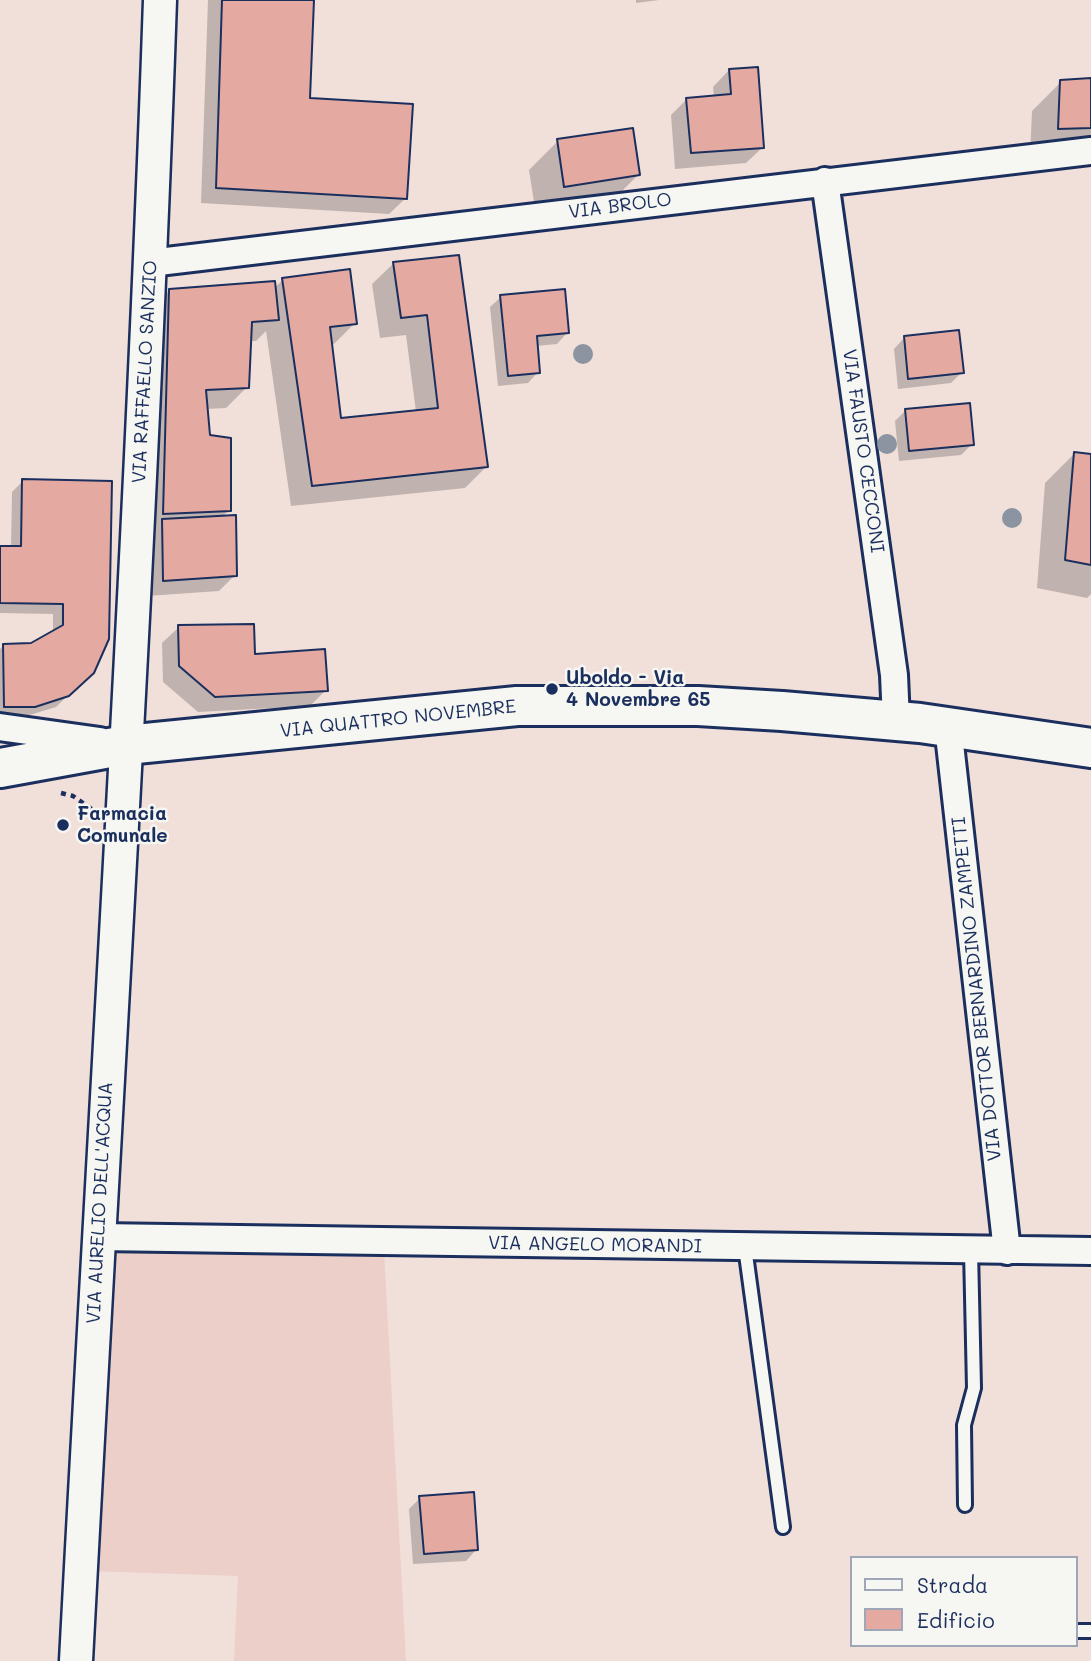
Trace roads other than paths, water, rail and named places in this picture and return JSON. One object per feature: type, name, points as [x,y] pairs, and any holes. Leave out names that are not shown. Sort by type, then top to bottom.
[{"type":"main road","name":"VIA QUATTRO NOVEMBRE","points":[[0,768],[126,745],[517,706],[698,706],[948,726],[1091,748]]},
{"type":"street","name":"VIA RAFFAELLO SANZIO","points":[[126,745],[160,0]]},
{"type":"street","name":"VIA BROLO","points":[[150,262],[1091,151]]},
{"type":"street","name":"VIA FAUSTO CECCONI","points":[[825,181],[894,675],[896,721]]},
{"type":"street","name":"VIA DOTTOR BERNARDINO ZAMPETTI","points":[[948,726],[1007,1251]]},
{"type":"street","points":[[0,727],[126,745]]},
{"type":"street","name":"VIA AURELIO DELL'ACQUA","points":[[76,1661],[126,745]]},
{"type":"street","name":"VIA ANGELO MORANDI","points":[[98,1237],[1091,1251]]},
{"type":"lane","points":[[745,1247],[783,1527]]},
{"type":"lane","points":[[965,1505],[964,1425],[974,1388],[971,1250]]},
{"type":"place","name":"Uboldo - Via 4 Novembre 65","points":[[552,689]]},
{"type":"place","name":"Farmacia Comunale","points":[[63,825]]}]
